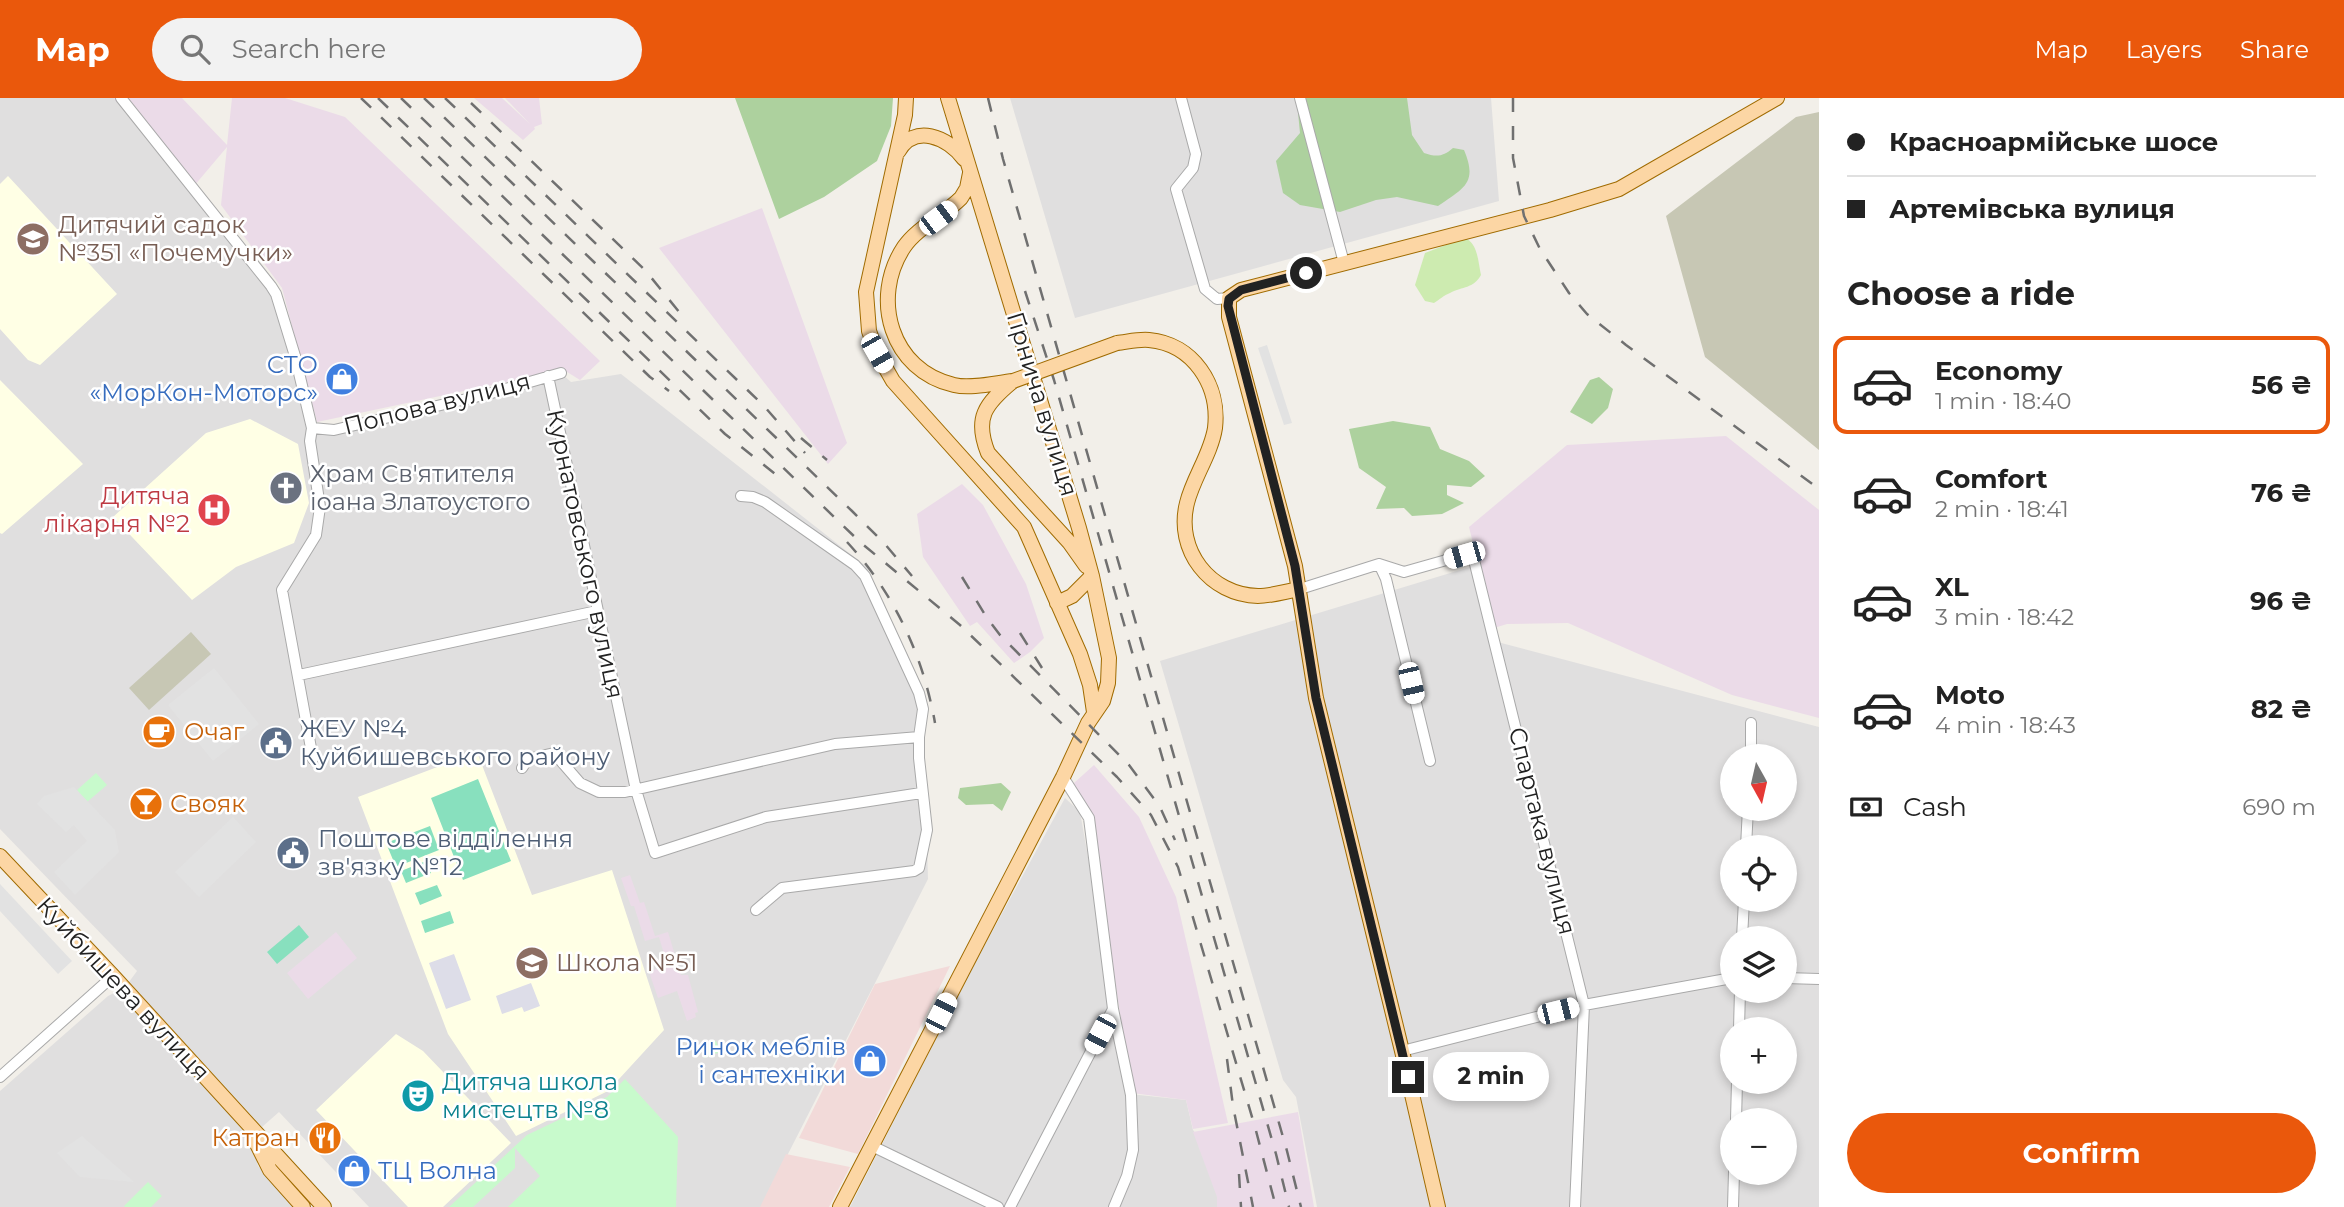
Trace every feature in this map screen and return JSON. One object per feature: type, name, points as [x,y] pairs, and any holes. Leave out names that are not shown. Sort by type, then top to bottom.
[{"type":"main road","points":[[906,98],[905,115],[866,292],[867,323],[877,353],[892,381],[1024,527],[1080,654],[1094,712]]},
{"type":"main road","name":"Гірнича вулиця","points":[[840,1207],[1094,712],[1103,701],[1108,683],[1109,658],[1092,576],[948,98]]},
{"type":"main road","points":[[1437,1207],[1316,698],[1300,589],[1229,317],[1235,294],[1619,189],[1777,98]]},
{"type":"main road","points":[[896,157],[902,146],[912,138],[923,135],[939,137],[956,148],[968,168],[961,198],[905,245],[894,265],[886,301],[896,339],[906,355],[929,375],[954,385],[1013,381],[1117,343],[1146,340],[1166,343],[1183,351],[1207,377],[1216,413],[1214,431],[1187,501],[1184,517],[1191,554],[1199,568],[1210,578],[1239,593],[1259,596],[1300,589]]},
{"type":"main road","points":[[1013,381],[993,397],[983,414],[981,435],[988,453],[1069,542],[1092,576],[1072,596],[1057,603]]},
{"type":"main road","name":"Куйбишева вулиця","points":[[0,856],[324,1207]]},
{"type":"main road","name":"Куйбишева вулиця","points":[[246,1122],[270,1170],[303,1207]]},
{"type":"main road","points":[[270,1170],[270,1160],[282,1160]]},
{"type":"street","points":[[121,98],[276,294],[295,356],[312,428],[310,441],[320,521],[316,535],[282,590],[313,759]]},
{"type":"street","points":[[1181,98],[1196,154],[1193,168],[1175,189],[1205,289],[1217,299],[1235,294]]},
{"type":"street","points":[[1300,98],[1344,263]]},
{"type":"street","name":"Попова вулиця","points":[[312,428],[334,430],[488,394],[561,373]]},
{"type":"street","name":"Курнатовського вулиця","points":[[548,376],[636,790],[654,853],[766,817],[921,793]]},
{"type":"street","points":[[741,496],[754,497],[765,502],[855,565],[865,576],[922,702],[923,718],[919,737],[921,793],[927,830],[919,868],[914,871],[782,888],[756,910]]},
{"type":"street","name":"Спартака вулиця","points":[[1300,589],[1379,564],[1404,572],[1464,555],[1470,555],[1474,560],[1584,1005],[1575,1207]]},
{"type":"street","points":[[1379,564],[1386,579],[1430,761]]},
{"type":"street","points":[[299,676],[597,611]]},
{"type":"street","points":[[1751,723],[1751,744]]},
{"type":"street","points":[[522,768],[528,760],[554,753],[575,780],[599,792],[616,793],[835,744],[919,737]]},
{"type":"street","points":[[1063,777],[1089,818],[1113,1010],[1131,1095],[1133,1150],[1127,1176],[1114,1207]]},
{"type":"street","points":[[0,1077],[113,976]]},
{"type":"street","points":[[1797,978],[1819,979]]},
{"type":"street","points":[[1402,1051],[1584,1005],[1720,980]]},
{"type":"street","points":[[1010,1207],[1113,1010]]},
{"type":"street","points":[[872,1146],[998,1207]]},
{"type":"street","points":[[1733,1207],[1734,1185]]},
{"type":"shaded area","points":[[0,98],[121,98],[271,286],[313,429],[323,431],[561,373],[571,382],[621,374],[867,567],[923,699],[928,879],[761,1207],[369,1207],[279,1112],[262,1127],[129,982],[137,971],[0,829]]},
{"type":"shaded area","points":[[113,98],[182,98],[227,145],[232,98],[285,98],[345,117],[600,361],[580,380],[564,370],[317,422],[282,288],[221,205],[227,147],[194,186]]},
{"type":"shaded area","points":[[474,98],[502,98],[530,124],[505,98],[539,98],[542,124],[534,127],[523,140]]},
{"type":"shaded area","points":[[1010,98],[1491,98],[1499,201],[1075,318]]},
{"type":"shaded area","points":[[1819,112],[1819,450],[1705,357],[1666,216],[1796,117]]},
{"type":"shaded area","name":"Дитячий садок №351 «Почемучки»","points":[[8,176],[117,294],[40,365],[28,360],[0,329],[0,184]]},
{"type":"shaded area","points":[[762,208],[847,443],[828,464],[659,248]]},
{"type":"shaded area","points":[[1267,345],[1292,423],[1284,425],[1258,348]]},
{"type":"shaded area","points":[[0,380],[83,464],[2,534],[0,533]]},
{"type":"shaded area","name":"Дитяча лікарня №2","points":[[250,419],[298,444],[309,503],[294,543],[236,567],[192,600],[113,517],[206,433]]},
{"type":"shaded area","points":[[1726,436],[1819,510],[1819,718],[1732,695],[1568,623],[1507,624],[1494,628],[1469,527],[1567,445]]},
{"type":"shaded area","points":[[962,484],[983,505],[1026,584],[1044,638],[1014,663],[977,622],[970,626],[923,557],[917,514]]},
{"type":"shaded area","points":[[1470,567],[1490,640],[1819,727],[1819,1207],[1317,1207],[1296,1097],[1283,1080],[1160,661]]},
{"type":"shaded area","points":[[191,632],[211,654],[149,710],[129,688]]},
{"type":"shaded area","points":[[214,668],[259,724],[213,761],[168,705]]},
{"type":"shaded area","name":"Школа №51","points":[[477,752],[532,895],[612,870],[664,1030],[608,1091],[516,1136],[448,1034],[358,797]]},
{"type":"shaded area","points":[[1094,765],[1139,817],[1176,897],[1228,1123],[1193,1129],[1186,1100],[1132,1093],[1089,809],[1074,783]]},
{"type":"shaded area","points":[[74,787],[115,830],[119,852],[75,895],[54,872],[87,841],[74,825],[66,832],[37,804],[44,796]]},
{"type":"shaded area","points":[[1065,798],[1080,812],[1130,1094],[1186,1100],[1193,1130],[1215,1157],[1220,1207],[850,1207],[968,976]]},
{"type":"shaded area","points":[[233,817],[256,842],[199,897],[175,872]]},
{"type":"shaded area","points":[[630,875],[640,903],[644,902],[655,936],[668,932],[681,975],[688,975],[698,1012],[695,1013],[696,1017],[687,1021],[677,991],[658,998],[649,972],[667,964],[659,937],[645,941],[634,906],[631,906],[621,878]]},
{"type":"shaded area","points":[[0,884],[72,961],[58,974],[0,911]]},
{"type":"shaded area","points":[[336,932],[357,958],[308,999],[287,973]]},
{"type":"shaded area","points":[[454,954],[471,1000],[446,1009],[429,963]]},
{"type":"shaded area","name":"Ринок меблів і сантехніки","points":[[950,966],[858,1154],[799,1138],[875,984]]},
{"type":"shaded area","points":[[531,983],[540,1006],[524,1012],[522,1007],[502,1014],[496,996]]},
{"type":"shaded area","points":[[114,993],[121,994],[251,1136],[258,1166],[295,1207],[0,1207],[0,1091]]},
{"type":"shaded area","points":[[396,1034],[423,1051],[511,1143],[443,1207],[408,1207],[316,1110]]},
{"type":"shaded area","points":[[1298,1112],[1314,1207],[1217,1207],[1217,1197],[1193,1132]]},
{"type":"shaded area","points":[[82,1136],[134,1182],[80,1177],[57,1153]]},
{"type":"shaded area","points":[[786,1154],[850,1167],[829,1207],[760,1207]]},
{"type":"green space","points":[[735,98],[893,98],[891,126],[877,161],[824,197],[779,219]]},
{"type":"green space","points":[[1294,98],[1407,98],[1412,135],[1424,153],[1439,155],[1453,148],[1464,150],[1470,170],[1466,184],[1438,206],[1397,197],[1376,200],[1340,212],[1300,205],[1283,193],[1276,161],[1300,133],[1297,102]]},
{"type":"green space","points":[[1464,238],[1475,248],[1481,275],[1478,280],[1434,303],[1425,301],[1415,285],[1425,253]]},
{"type":"green space","points":[[1599,377],[1613,389],[1608,408],[1592,424],[1570,412],[1590,380]]},
{"type":"green space","points":[[1393,421],[1430,427],[1440,449],[1469,461],[1485,476],[1471,487],[1447,485],[1447,495],[1464,503],[1442,514],[1412,516],[1404,508],[1376,509],[1386,487],[1359,468],[1349,429]]},
{"type":"green space","points":[[96,773],[107,785],[87,802],[77,790]]},
{"type":"green space","points":[[478,779],[511,861],[463,880],[431,798]]},
{"type":"green space","points":[[1001,783],[1011,792],[1002,811],[993,804],[966,805],[958,798],[960,788]]},
{"type":"green space","points":[[430,826],[439,850],[396,867],[386,843]]},
{"type":"green space","points":[[426,861],[431,873],[406,883],[401,871]]},
{"type":"green space","points":[[437,885],[442,896],[420,905],[415,893]]},
{"type":"green space","points":[[450,911],[454,923],[425,933],[421,921]]},
{"type":"green space","points":[[299,925],[309,937],[277,964],[267,952]]},
{"type":"green space","points":[[716,1041],[720,1052],[704,1058],[700,1047]]},
{"type":"green space","points":[[625,1079],[678,1137],[676,1207],[508,1207],[540,1176],[515,1148],[515,1168],[473,1207],[449,1207],[527,1135],[607,1097]]},
{"type":"green space","points":[[148,1182],[162,1196],[151,1207],[125,1207],[124,1206]]},
{"type":"railway","points":[[361,98],[650,377],[669,391]]},
{"type":"railway","points":[[378,98],[725,434],[784,481]]},
{"type":"railway","points":[[401,98],[860,542],[960,625],[1117,777],[1151,815],[1178,867],[1276,1207]]},
{"type":"railway","points":[[424,98],[852,511],[912,576]]},
{"type":"railway","points":[[445,98],[764,406],[805,453]]},
{"type":"railway","points":[[988,98],[1003,159],[1301,1207]]},
{"type":"railway","points":[[1513,98],[1513,158],[1524,216],[1540,249],[1569,293],[1587,314],[1626,345],[1819,489]]},
{"type":"railway","points":[[471,103],[645,270],[680,313]]},
{"type":"railway","points":[[1025,291],[1054,380],[1289,1207]]},
{"type":"railway","points":[[801,438],[827,460]]},
{"type":"railway","points":[[847,542],[879,582],[904,626],[923,673],[935,723]]},
{"type":"railway","points":[[962,577],[1000,635],[1129,765],[1160,807],[1175,840]]},
{"type":"railway","points":[[1020,633],[1042,668]]},
{"type":"railway","points":[[1227,1059],[1233,1106],[1253,1207]]},
{"type":"railway","points":[[1239,1174],[1241,1207]]},
{"type":"place","name":"Дитячий садок №351 «Почемучки»","points":[[33,239]]},
{"type":"place","name":"СТО «МорКон-Моторс»","points":[[342,379]]},
{"type":"place","name":"Храм Св'ятителя іоана Златоустого","points":[[286,488]]},
{"type":"place","name":"Дитяча лікарня №2","points":[[214,510]]},
{"type":"place","name":"Очаг","points":[[159,732]]},
{"type":"place","name":"ЖЕУ №4 Куйбишевського району","points":[[276,743]]},
{"type":"place","name":"Свояк","points":[[146,804]]},
{"type":"place","name":"Поштове відділення зв'язку №12","points":[[293,853]]},
{"type":"place","name":"Школа №51","points":[[532,963]]},
{"type":"place","name":"Ринок меблів і сантехніки","points":[[870,1061]]},
{"type":"place","name":"Дитяча школа мистецтв №8","points":[[418,1096]]},
{"type":"place","name":"Катран","points":[[325,1138]]},
{"type":"place","name":"ТЦ Волна","points":[[354,1171]]},
{"type":"route","points":[[1306,273],[1241,290],[1229,299],[1229,317],[1295,566],[1316,698],[1408,1077]]}]
